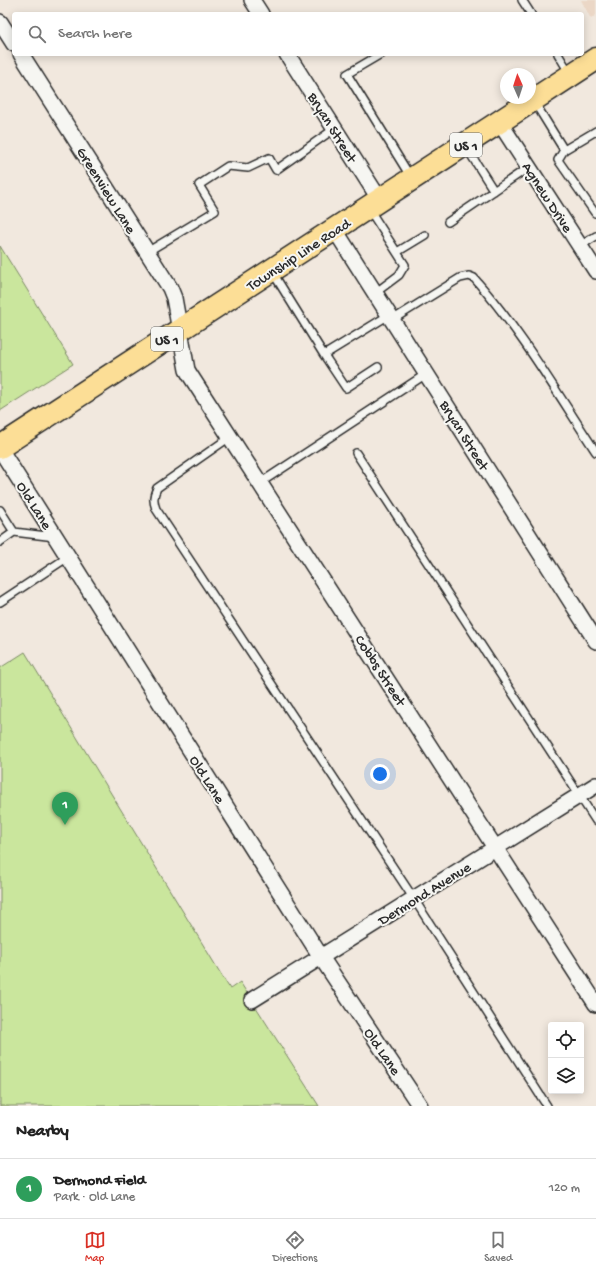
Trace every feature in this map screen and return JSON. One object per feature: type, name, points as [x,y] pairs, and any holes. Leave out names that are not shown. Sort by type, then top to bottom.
[{"type":"highway","name":"Township Line Road","points":[[536,99],[596,60]]},
{"type":"highway","name":"Township Line Road","points":[[0,448],[528,104]]},
{"type":"street","points":[[252,0],[260,12]]},
{"type":"street","points":[[0,22],[12,41]]},
{"type":"street","name":"Greenview Lane","points":[[22,56],[172,292],[180,330]]},
{"type":"street","name":"Bryan Street","points":[[288,56],[334,129],[374,204]]},
{"type":"street","name":"Agnew Drive","points":[[500,123],[596,271]]},
{"type":"street","name":"Bryan Street","points":[[335,230],[596,641]]},
{"type":"street","name":"Cobbs Street","points":[[180,330],[187,370],[596,1004]]},
{"type":"street","name":"Old Lane","points":[[0,448],[321,957],[420,1106]]},
{"type":"street","name":"Dermond Avenue","points":[[252,1000],[596,785]]},
{"type":"lane","points":[[522,0],[530,12]]},
{"type":"lane","points":[[378,56],[347,74],[413,180]]},
{"type":"lane","points":[[559,56],[572,76]]},
{"type":"lane","points":[[536,103],[564,150]]},
{"type":"lane","points":[[147,252],[215,211],[199,185],[228,166],[248,168],[269,158],[276,170],[334,129]]},
{"type":"lane","points":[[596,131],[564,150],[558,160],[595,213],[596,212]]},
{"type":"lane","points":[[465,145],[494,191]]},
{"type":"lane","points":[[448,222],[529,167]]},
{"type":"lane","points":[[374,204],[404,265],[399,275],[375,293]]},
{"type":"lane","points":[[397,252],[425,235]]},
{"type":"lane","points":[[580,246],[596,236]]},
{"type":"lane","points":[[272,271],[346,388],[378,367]]},
{"type":"lane","points":[[324,355],[460,278],[469,276],[474,278],[510,322],[596,452]]},
{"type":"lane","points":[[260,483],[426,374]]},
{"type":"lane","points":[[230,437],[158,488],[154,494],[153,501],[156,509],[414,899],[547,1106]]},
{"type":"lane","points":[[356,453],[596,821]]},
{"type":"lane","points":[[0,510],[14,532]]},
{"type":"lane","points":[[0,542],[14,532],[56,537]]},
{"type":"lane","points":[[0,602],[68,557]]},
{"type":"shaded area","points":[[581,0],[596,0],[596,15],[591,19]]},
{"type":"green space","points":[[0,246],[73,364],[0,411]]},
{"type":"green space","points":[[25,652],[230,989],[240,982],[319,1106],[0,1106],[0,668]]},
{"type":"place","name":"Dermond Field","points":[[65,825]]}]
